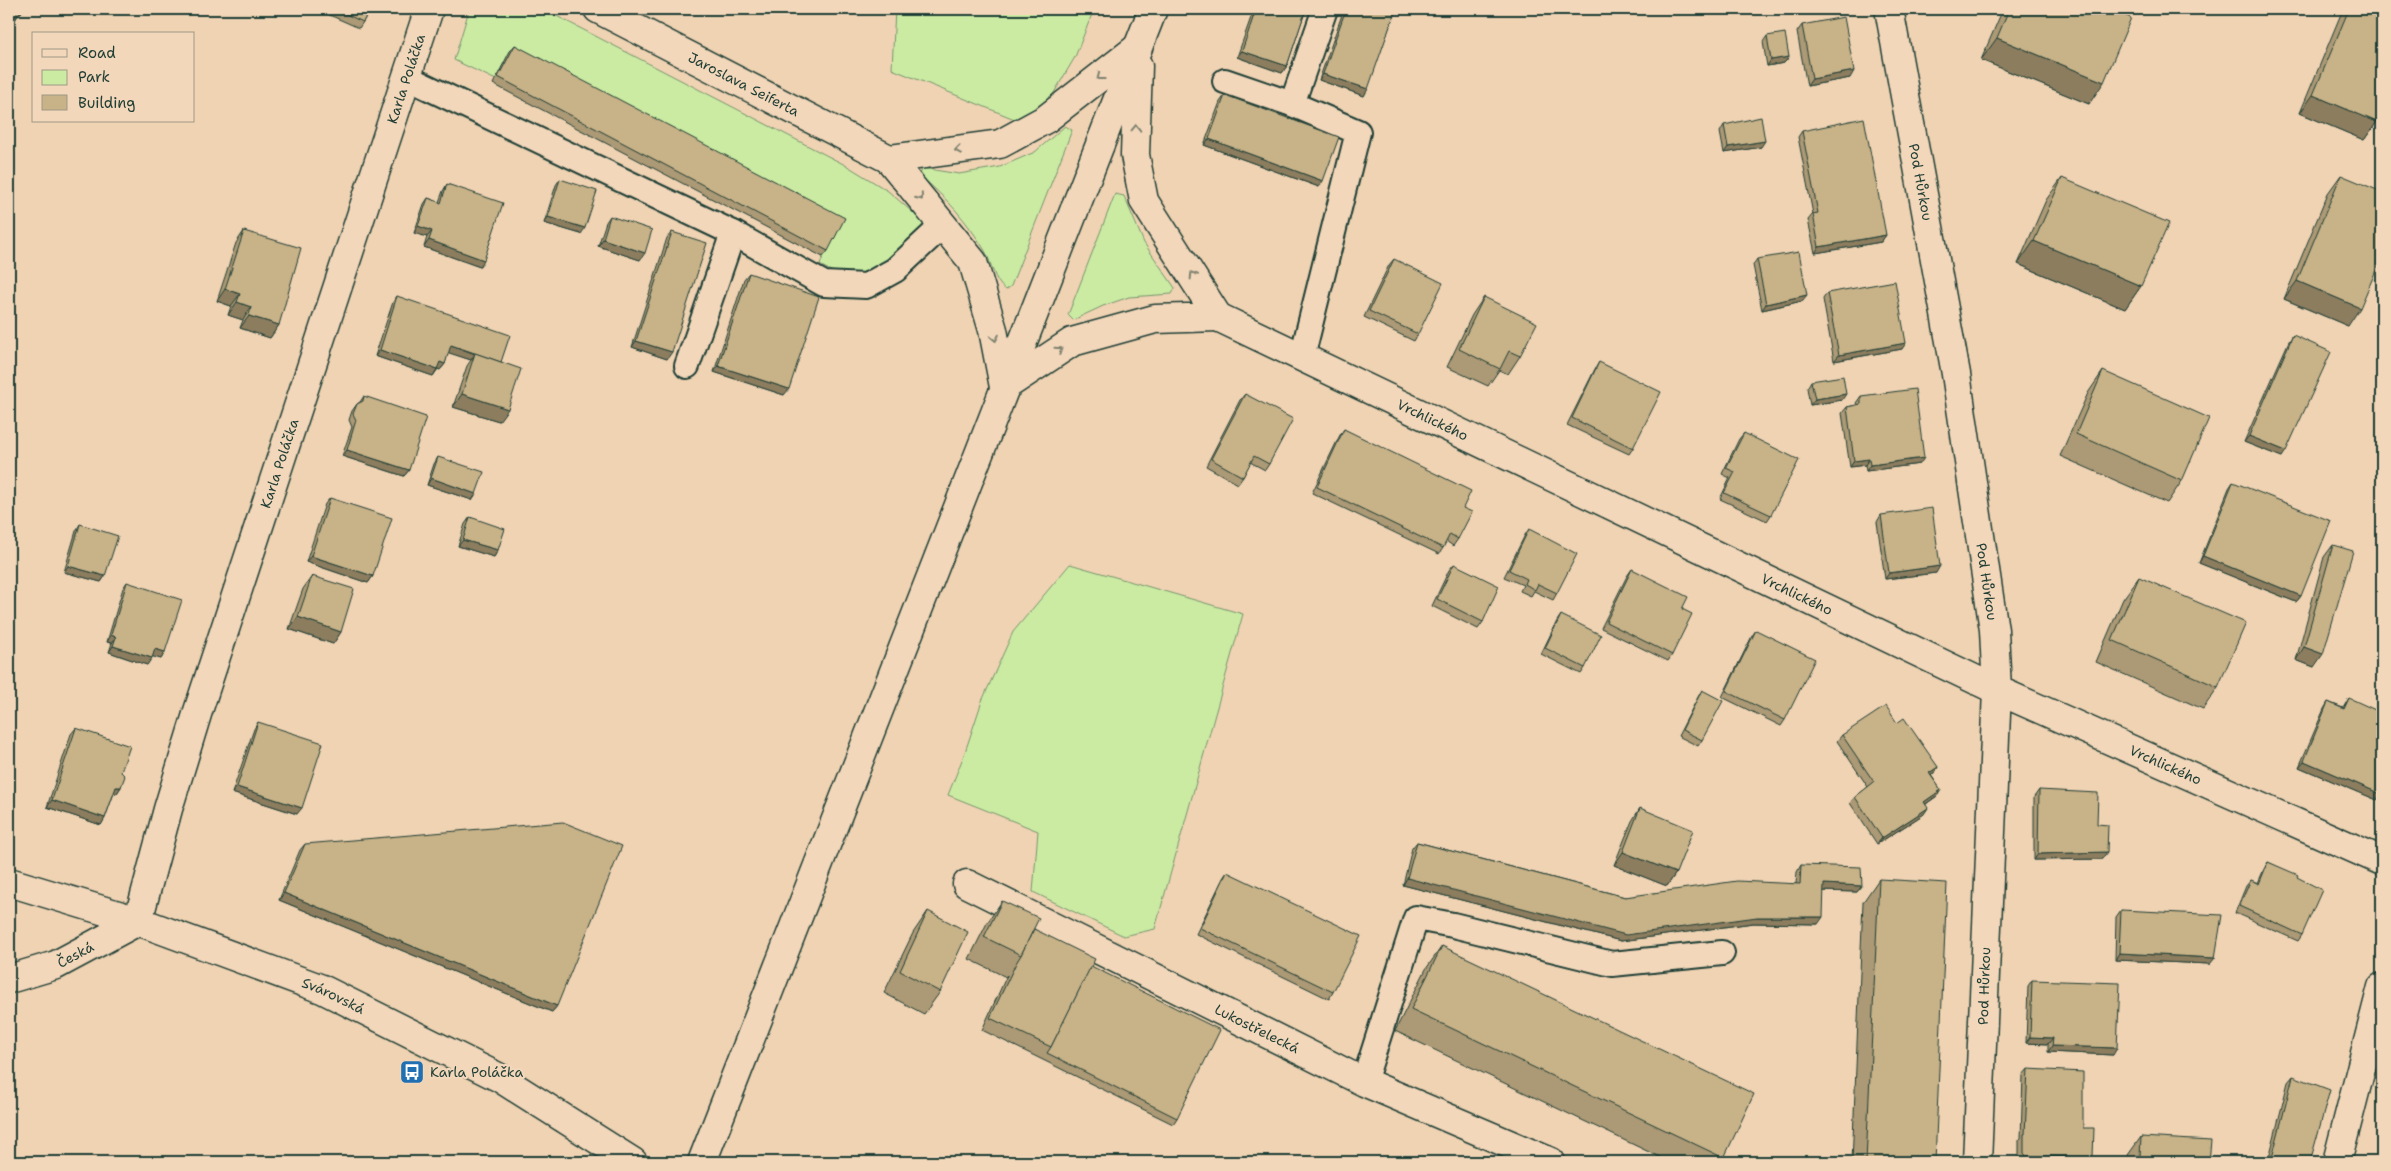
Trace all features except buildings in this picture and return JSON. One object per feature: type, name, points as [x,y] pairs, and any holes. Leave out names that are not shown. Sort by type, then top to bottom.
[{"type":"street","name":"Karla Poláčka","points":[[138,922],[168,809],[198,711],[429,9]]},
{"type":"street","name":"Jaroslava Seiferta","points":[[598,9],[889,159]]},
{"type":"street","points":[[702,1162],[1153,9]]},
{"type":"street","name":"Pod Hůrkou","points":[[1889,9],[1956,374],[1994,630],[1997,690],[1977,1162]]},
{"type":"street","points":[[889,159],[1000,144],[1046,119],[1138,47]]},
{"type":"street","points":[[1138,47],[1135,155],[1144,201],[1218,316]]},
{"type":"street","points":[[889,159],[973,262],[993,330],[1004,387]]},
{"type":"street","points":[[1004,387],[1072,342],[1155,318],[1218,316]]},
{"type":"street","name":"Vrchlického","points":[[1218,316],[1997,690],[2382,861]]},
{"type":"street","name":"Svárovská","points":[[9,882],[138,922],[322,989],[500,1078],[633,1162]]},
{"type":"street","name":"Lukostřelecká","points":[[967,884],[1364,1082],[1550,1162]]},
{"type":"street","name":"Česká","points":[[9,979],[56,965],[138,922]]},
{"type":"street","points":[[2337,1162],[2382,986]]},
{"type":"lane","points":[[1292,104],[1325,9]]},
{"type":"lane","points":[[406,76],[733,233],[824,284],[866,286],[895,270],[943,225]]},
{"type":"lane","points":[[1226,81],[1292,104],[1358,132],[1302,357]]},
{"type":"lane","points":[[687,366],[733,233]]},
{"type":"lane","points":[[1364,1082],[1416,918],[1453,924],[1612,964],[1722,953]]},
{"type":"green space","points":[[543,9],[849,167],[888,191],[926,224],[889,261],[868,276],[855,278],[831,271],[820,265],[823,257],[511,51],[496,80],[454,60],[469,10]]},
{"type":"green space","points":[[895,9],[1094,9],[1075,57],[1034,127],[892,69]]},
{"type":"green space","points":[[1065,126],[1072,130],[1011,286],[1006,290],[998,282],[987,254],[970,229],[939,192],[920,176],[922,168],[959,174],[1000,167],[1035,152]]},
{"type":"green space","points":[[1115,194],[1124,196],[1144,243],[1175,288],[1172,294],[1129,297],[1103,306],[1073,320],[1068,315]]},
{"type":"green space","points":[[1070,564],[1243,614],[1155,929],[1124,936],[1033,892],[1038,831],[948,795],[982,701],[1013,632]]},
{"type":"place","name":"Karla Poláčka","points":[[412,1072]]}]
